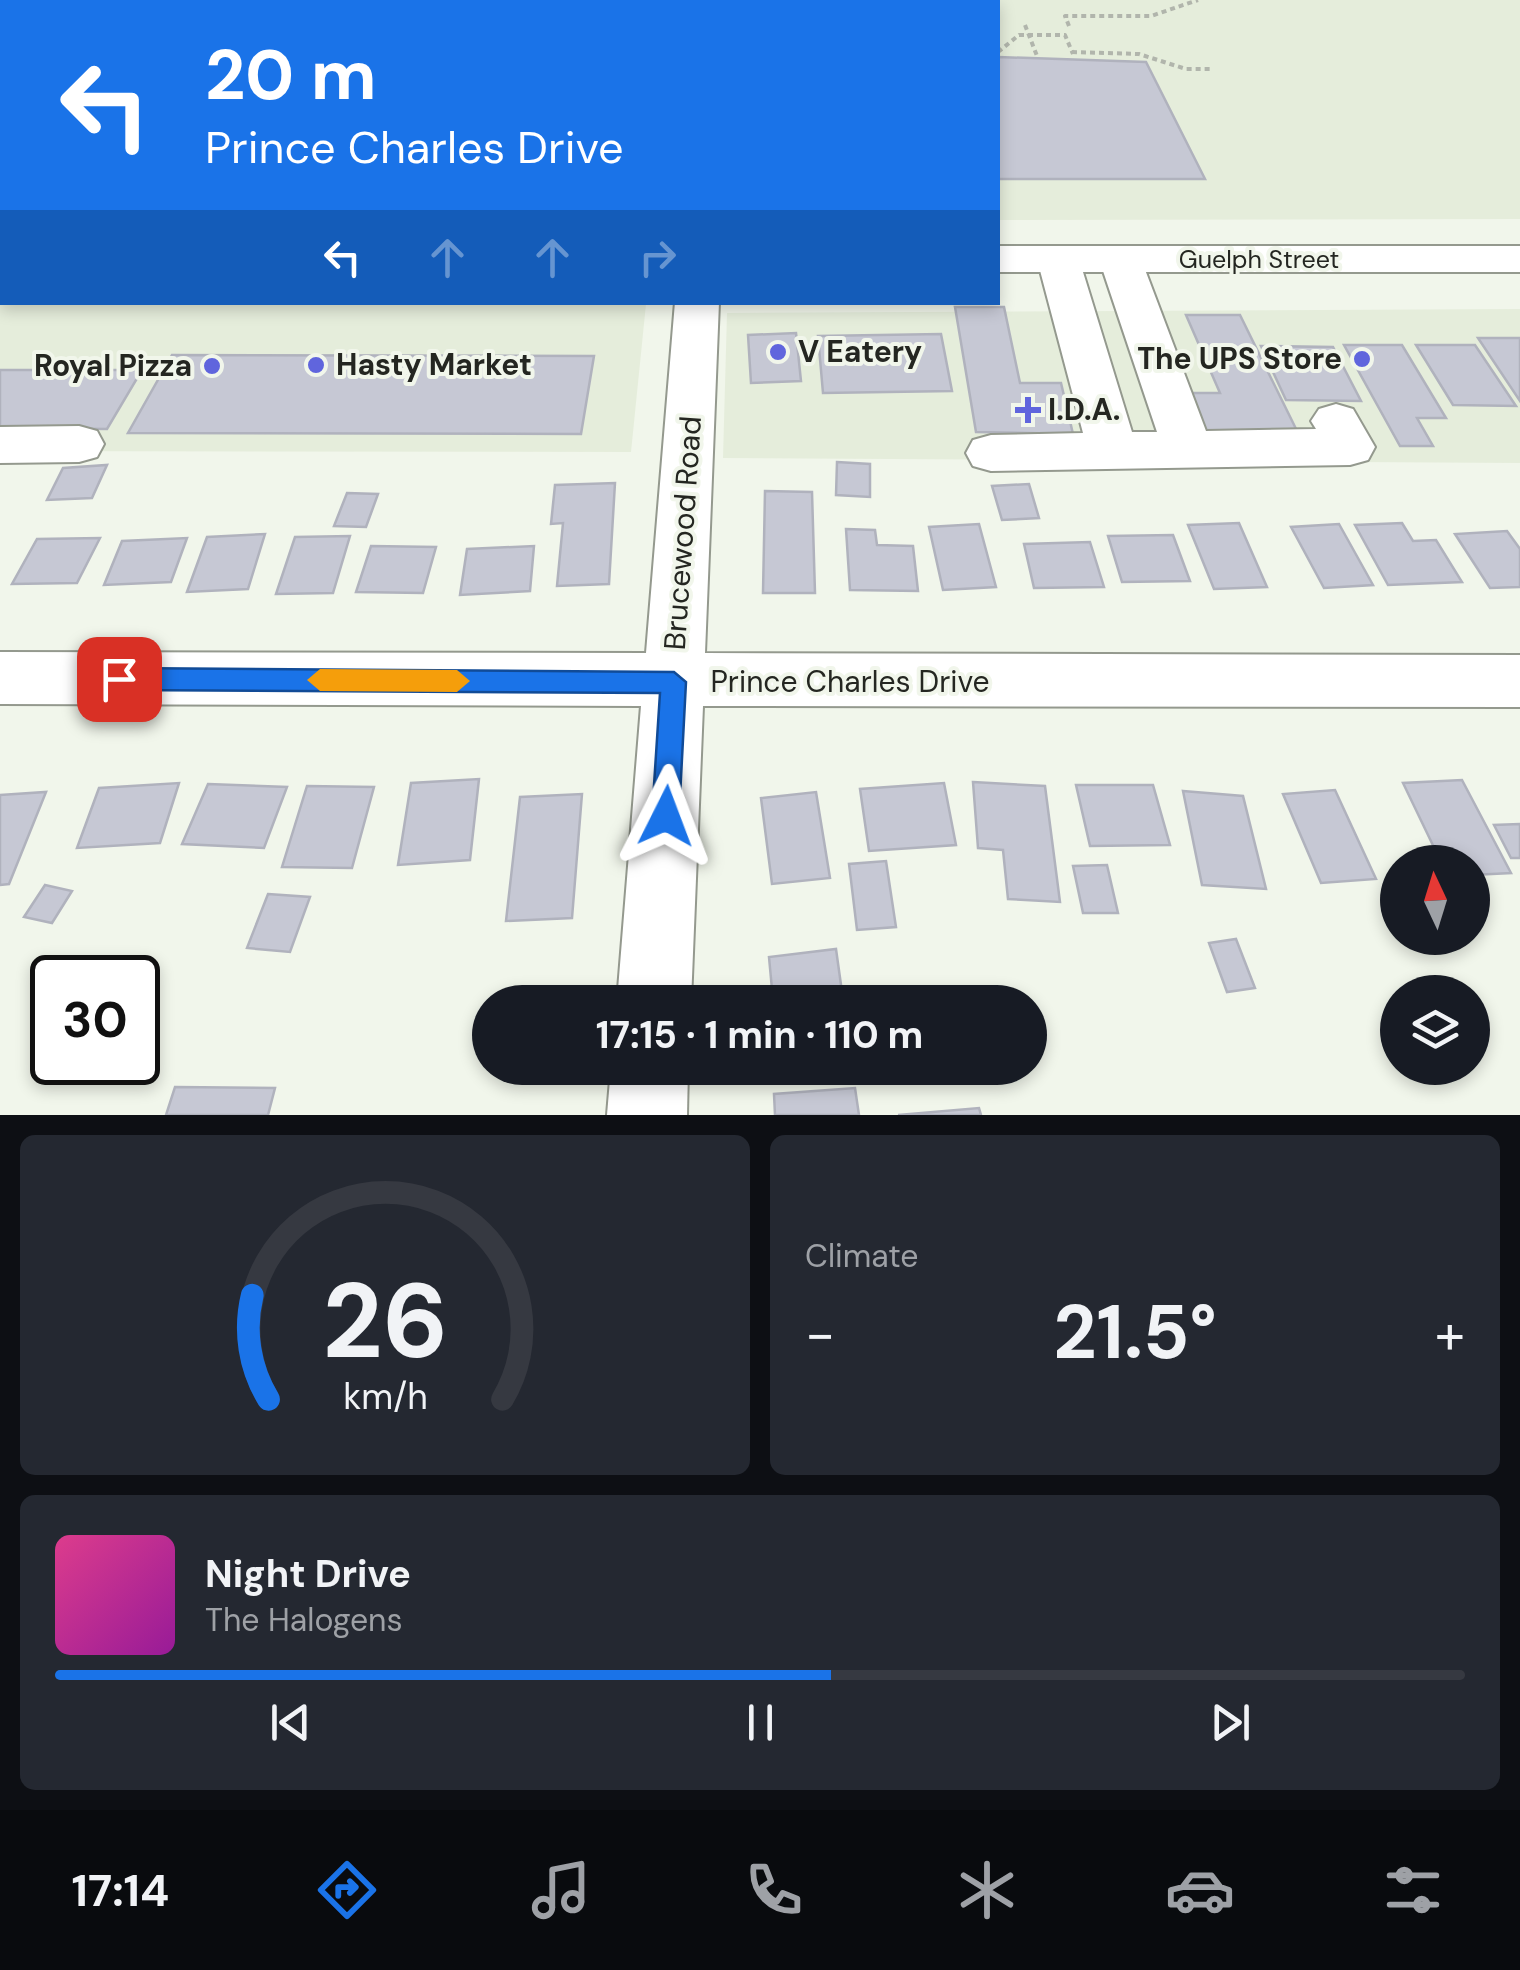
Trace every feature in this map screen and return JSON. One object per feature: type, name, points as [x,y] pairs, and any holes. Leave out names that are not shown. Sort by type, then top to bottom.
[{"type":"street","name":"Guelph Street","points":[[1000,258],[1520,259]]},
{"type":"street","points":[[1058,259],[1114,451]]},
{"type":"street","points":[[1120,259],[1188,450]]},
{"type":"street","name":"Brucewood Road","points":[[655,985],[697,305]]},
{"type":"street","points":[[990,453],[1350,447],[1336,421]]},
{"type":"street","points":[[0,445],[79,444]]},
{"type":"street","name":"Prince Charles Drive","points":[[0,678],[1520,681]]},
{"type":"street","points":[[647,1115],[649,1085]]},
{"type":"path","points":[[1069,26],[1065,16],[1160,14],[1185,8],[1198,0]]},
{"type":"path","points":[[1025,25],[1037,56]]},
{"type":"path","points":[[1000,52],[1019,35],[1065,35],[1073,54],[1139,54],[1186,69],[1212,69]]},
{"type":"shaded area","points":[[1000,0],[1520,0],[1520,219],[1000,220]]},
{"type":"shaded area","points":[[0,305],[646,305],[631,452],[0,451]]},
{"type":"shaded area","points":[[1520,309],[1520,463],[723,458],[727,313]]},
{"type":"building","points":[[1000,57],[1146,62],[1205,179],[1000,179]]},
{"type":"building","points":[[955,307],[1004,307],[1020,383],[1061,383],[1073,434],[976,432]]},
{"type":"building","points":[[1186,315],[1240,315],[1301,439],[1201,440],[1182,393],[1220,393]]},
{"type":"building","points":[[796,333],[801,381],[751,383],[748,335]]},
{"type":"building","points":[[941,334],[952,391],[823,393],[818,336]]},
{"type":"building","points":[[1478,338],[1520,338],[1520,401]]},
{"type":"building","points":[[1344,345],[1402,345],[1446,418],[1417,418],[1433,446],[1400,446]]},
{"type":"building","points":[[1416,345],[1475,345],[1516,406],[1453,405]]},
{"type":"building","points":[[1261,346],[1333,347],[1361,401],[1286,400]]},
{"type":"building","points":[[172,355],[594,356],[581,434],[128,433]]},
{"type":"building","points":[[0,370],[142,370],[107,429],[0,428]]},
{"type":"building","points":[[837,462],[870,464],[870,497],[836,495]]},
{"type":"building","points":[[107,465],[92,498],[47,500],[63,468]]},
{"type":"building","points":[[615,483],[609,584],[557,586],[563,523],[551,524],[555,485]]},
{"type":"building","points":[[1029,484],[1039,518],[1002,520],[992,486]]},
{"type":"building","points":[[765,491],[812,492],[815,593],[763,593]]},
{"type":"building","points":[[347,493],[378,494],[366,527],[334,526]]},
{"type":"building","points":[[1239,523],[1267,587],[1214,589],[1188,525]]},
{"type":"building","points":[[1402,523],[1413,541],[1436,540],[1462,582],[1388,585],[1355,525]]},
{"type":"building","points":[[979,524],[996,587],[943,590],[929,527]]},
{"type":"building","points":[[1339,524],[1373,585],[1324,588],[1291,527]]},
{"type":"building","points":[[846,529],[875,530],[877,545],[913,546],[918,591],[850,590]]},
{"type":"building","points":[[1507,531],[1520,549],[1520,587],[1490,588],[1455,534]]},
{"type":"building","points":[[265,534],[248,589],[187,592],[207,537]]},
{"type":"building","points":[[1173,535],[1190,581],[1122,582],[1108,536]]},
{"type":"building","points":[[350,536],[333,593],[276,594],[295,537]]},
{"type":"building","points":[[100,538],[77,583],[12,584],[37,539]]},
{"type":"building","points":[[187,538],[171,582],[104,585],[122,541]]},
{"type":"building","points":[[1090,542],[1104,587],[1034,588],[1024,544]]},
{"type":"building","points":[[371,546],[436,547],[423,593],[356,592]]},
{"type":"building","points":[[534,546],[530,591],[460,595],[467,549]]},
{"type":"building","points":[[479,779],[470,860],[398,865],[411,783]]},
{"type":"building","points":[[1462,780],[1511,873],[1490,874],[1490,845],[1433,845],[1403,783]]},
{"type":"building","points":[[973,782],[1045,786],[1060,902],[1008,899],[1003,850],[978,848]]},
{"type":"building","points":[[179,783],[160,843],[77,848],[99,788]]},
{"type":"building","points":[[944,783],[956,845],[869,851],[860,789]]},
{"type":"building","points":[[208,784],[287,787],[264,848],[182,844]]},
{"type":"building","points":[[1076,785],[1153,785],[1170,845],[1090,846]]},
{"type":"building","points":[[307,786],[374,787],[352,868],[282,867]]},
{"type":"building","points":[[1335,790],[1376,879],[1321,883],[1283,794]]},
{"type":"building","points":[[1183,791],[1243,796],[1266,889],[1202,885]]},
{"type":"building","points":[[46,792],[9,884],[0,885],[0,795]]},
{"type":"building","points":[[816,792],[830,878],[772,884],[761,798]]},
{"type":"building","points":[[582,794],[572,918],[506,921],[520,797]]},
{"type":"building","points":[[1520,824],[1520,858],[1511,858],[1494,825]]},
{"type":"building","points":[[886,861],[896,927],[857,930],[849,864]]},
{"type":"building","points":[[1107,865],[1118,913],[1083,913],[1073,866]]},
{"type":"building","points":[[45,885],[72,891],[52,923],[24,917]]},
{"type":"building","points":[[268,894],[310,897],[290,952],[247,948]]},
{"type":"building","points":[[1236,939],[1255,988],[1227,992],[1209,943]]},
{"type":"building","points":[[836,949],[841,985],[772,985],[769,957]]},
{"type":"building","points":[[175,1087],[275,1088],[268,1115],[166,1115]]},
{"type":"building","points":[[855,1088],[859,1115],[775,1115],[774,1094]]},
{"type":"building","points":[[979,1108],[981,1115],[898,1115]]},
{"type":"slow traffic","points":[[320,680],[457,681]]},
{"type":"place","name":"V Eatery","points":[[778,352]]},
{"type":"place","name":"The UPS Store","points":[[1362,359]]},
{"type":"place","name":"Hasty Market","points":[[316,365]]},
{"type":"place","name":"Royal Pizza","points":[[212,366]]},
{"type":"place","name":"I.D.A.","points":[[1028,410]]},
{"type":"route","points":[[119,679],[674,682],[666,816]]}]
